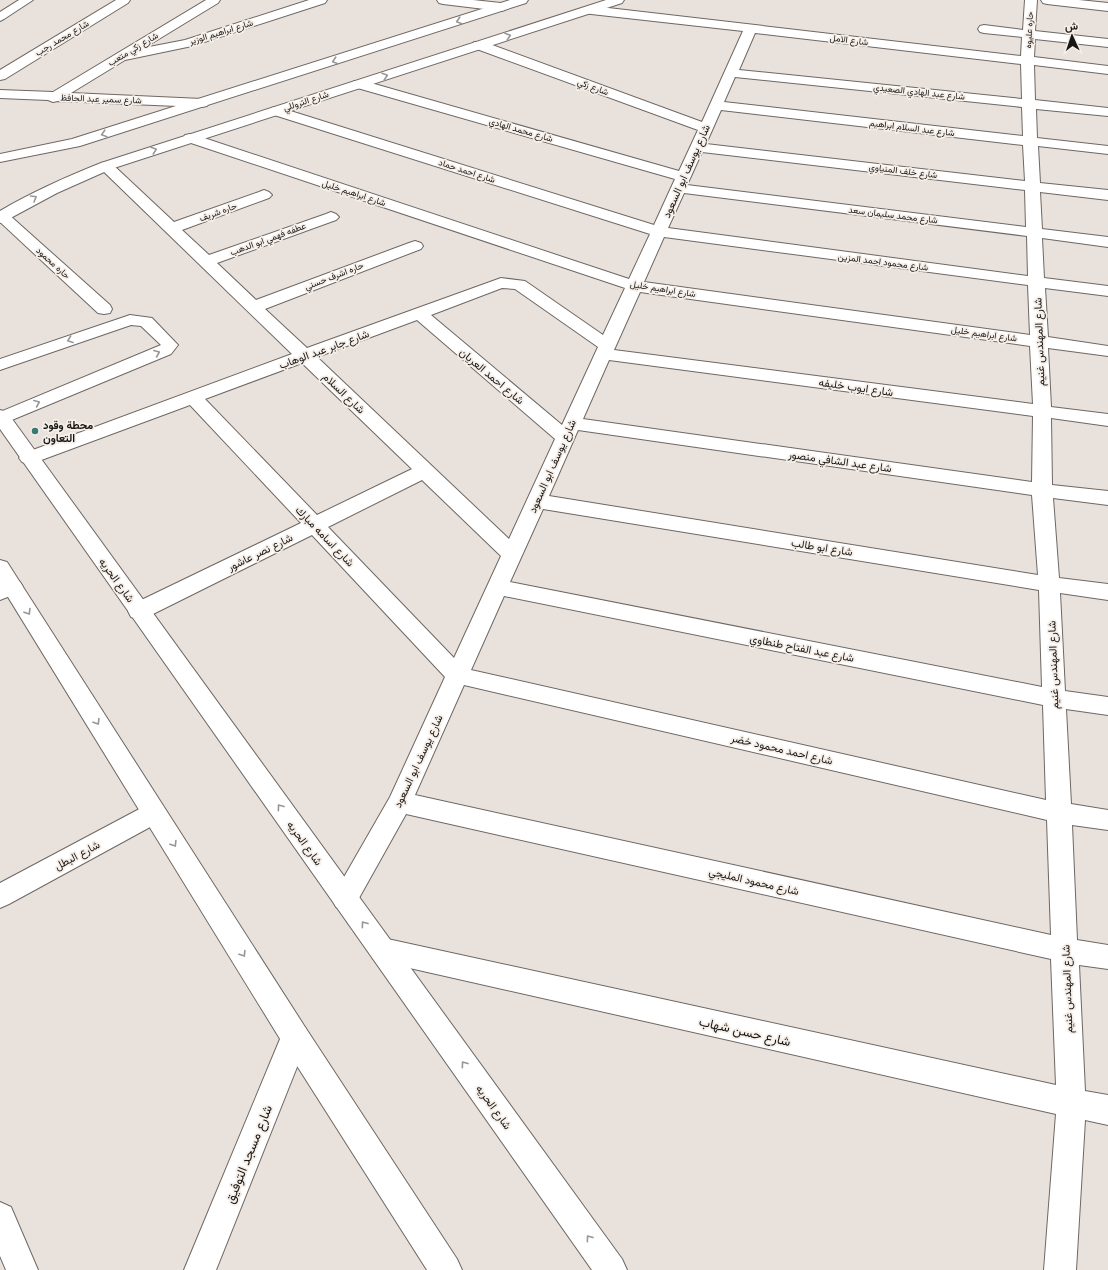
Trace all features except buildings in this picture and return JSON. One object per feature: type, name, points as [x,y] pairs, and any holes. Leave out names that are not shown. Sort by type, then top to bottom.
[{"type":"street","name":"شارع محمد رجب","points":[[0,76],[124,0]]},
{"type":"street","name":"شارع زكي متعب","points":[[53,98],[214,0]]},
{"type":"street","name":"شارع ابراهيم الوزير","points":[[119,57],[188,43],[321,0]]},
{"type":"street","points":[[443,0],[501,7]]},
{"type":"street","points":[[0,158],[75,143],[522,0]]},
{"type":"street","name":"شارع التروللي","points":[[1,217],[37,196],[106,166],[618,0]]},
{"type":"street","name":"حاره عليوه","points":[[1027,60],[1031,0]]},
{"type":"street","points":[[1047,0],[1108,7]]},
{"type":"street","name":"شارع الامل","points":[[591,10],[1108,70]]},
{"type":"street","name":"شارع يوسف ابو السعود","points":[[345,899],[400,802],[751,28]]},
{"type":"street","points":[[984,29],[1108,43]]},
{"type":"street","name":"شارع زكي","points":[[479,45],[706,128]]},
{"type":"street","name":"شارع المهندس غنيم","points":[[1027,60],[1042,411],[1042,490],[1049,584],[1071,1103],[1060,1270]]},
{"type":"street","name":"شارع عبد الهادي الصعيدي","points":[[731,73],[1108,112]]},
{"type":"street","name":"شارع محمد الهادي","points":[[359,84],[681,182]]},
{"type":"street","name":"شارع سمير عبد الحافظ","points":[[0,94],[53,98],[202,103]]},
{"type":"street","name":"شارع عبد السلام ابراهيم","points":[[716,105],[1108,150]]},
{"type":"street","name":"شارع احمد حماد","points":[[276,110],[659,232]]},
{"type":"street","name":"شارع ابراهيم خليل","points":[[190,138],[634,286],[1108,351]]},
{"type":"street","name":"شارع خلف المنياوي","points":[[697,147],[1108,195]]},
{"type":"street","name":"شارع السلام","points":[[106,166],[512,554]]},
{"type":"street","name":"شارع محمد سليمان سعد","points":[[681,182],[1035,233],[1108,242]]},
{"type":"street","name":"حاره شريف","points":[[172,228],[264,195]]},
{"type":"street","name":"حاره محمود","points":[[1,217],[104,309]]},
{"type":"street","name":"عطفه فهمي ابو الدهب","points":[[206,262],[331,217]]},
{"type":"street","name":"شارع محمود احمد المزين","points":[[659,232],[1108,292]]},
{"type":"street","name":"حاره اشرف حسني","points":[[254,307],[415,246]]},
{"type":"street","name":"شارع جابر عبد الوهاب","points":[[29,458],[501,283],[519,285],[605,349]]},
{"type":"street","name":"شارع احمد العريان","points":[[420,313],[569,430]]},
{"type":"street","name":"شارع ايوب خليفه","points":[[605,349],[1108,420]]},
{"type":"street","name":"شارع اسامه مبارك","points":[[193,397],[457,675]]},
{"type":"street","name":"شارع الحريه","points":[[1,417],[611,1270]]},
{"type":"street","name":"شارع عبد الشافي منصور","points":[[569,430],[1108,498]]},
{"type":"street","name":"شارع نصر عاشور","points":[[139,611],[424,471]]},
{"type":"street","name":"شارع ابو طالب","points":[[537,501],[1049,584],[1108,592]]},
{"type":"street","points":[[4,582],[154,813],[295,1037],[446,1270]]},
{"type":"street","name":"شارع عبد الفتاح طنطاوي","points":[[497,586],[1054,698],[1108,706]]},
{"type":"street","name":"شارع احمد محمود خضر","points":[[457,675],[1059,813],[1108,820]]},
{"type":"street","name":"شارع محمود المليجي","points":[[400,802],[1065,950],[1108,957]]},
{"type":"street","name":"شارع البطل","points":[[0,896],[154,813]]},
{"type":"street","name":"شارع حسن شهاب","points":[[382,950],[1108,1110]]},
{"type":"street","name":"شارع مسجد التوفيق","points":[[200,1270],[295,1037]]},
{"type":"street","points":[[0,1218],[22,1270]]},
{"type":"lane","points":[[0,16],[27,0]]},
{"type":"lane","points":[[0,365],[130,320],[146,321],[170,345],[165,350],[1,417]]},
{"type":"place","name":"محطة وقود التعاون","points":[[35,431]]}]
